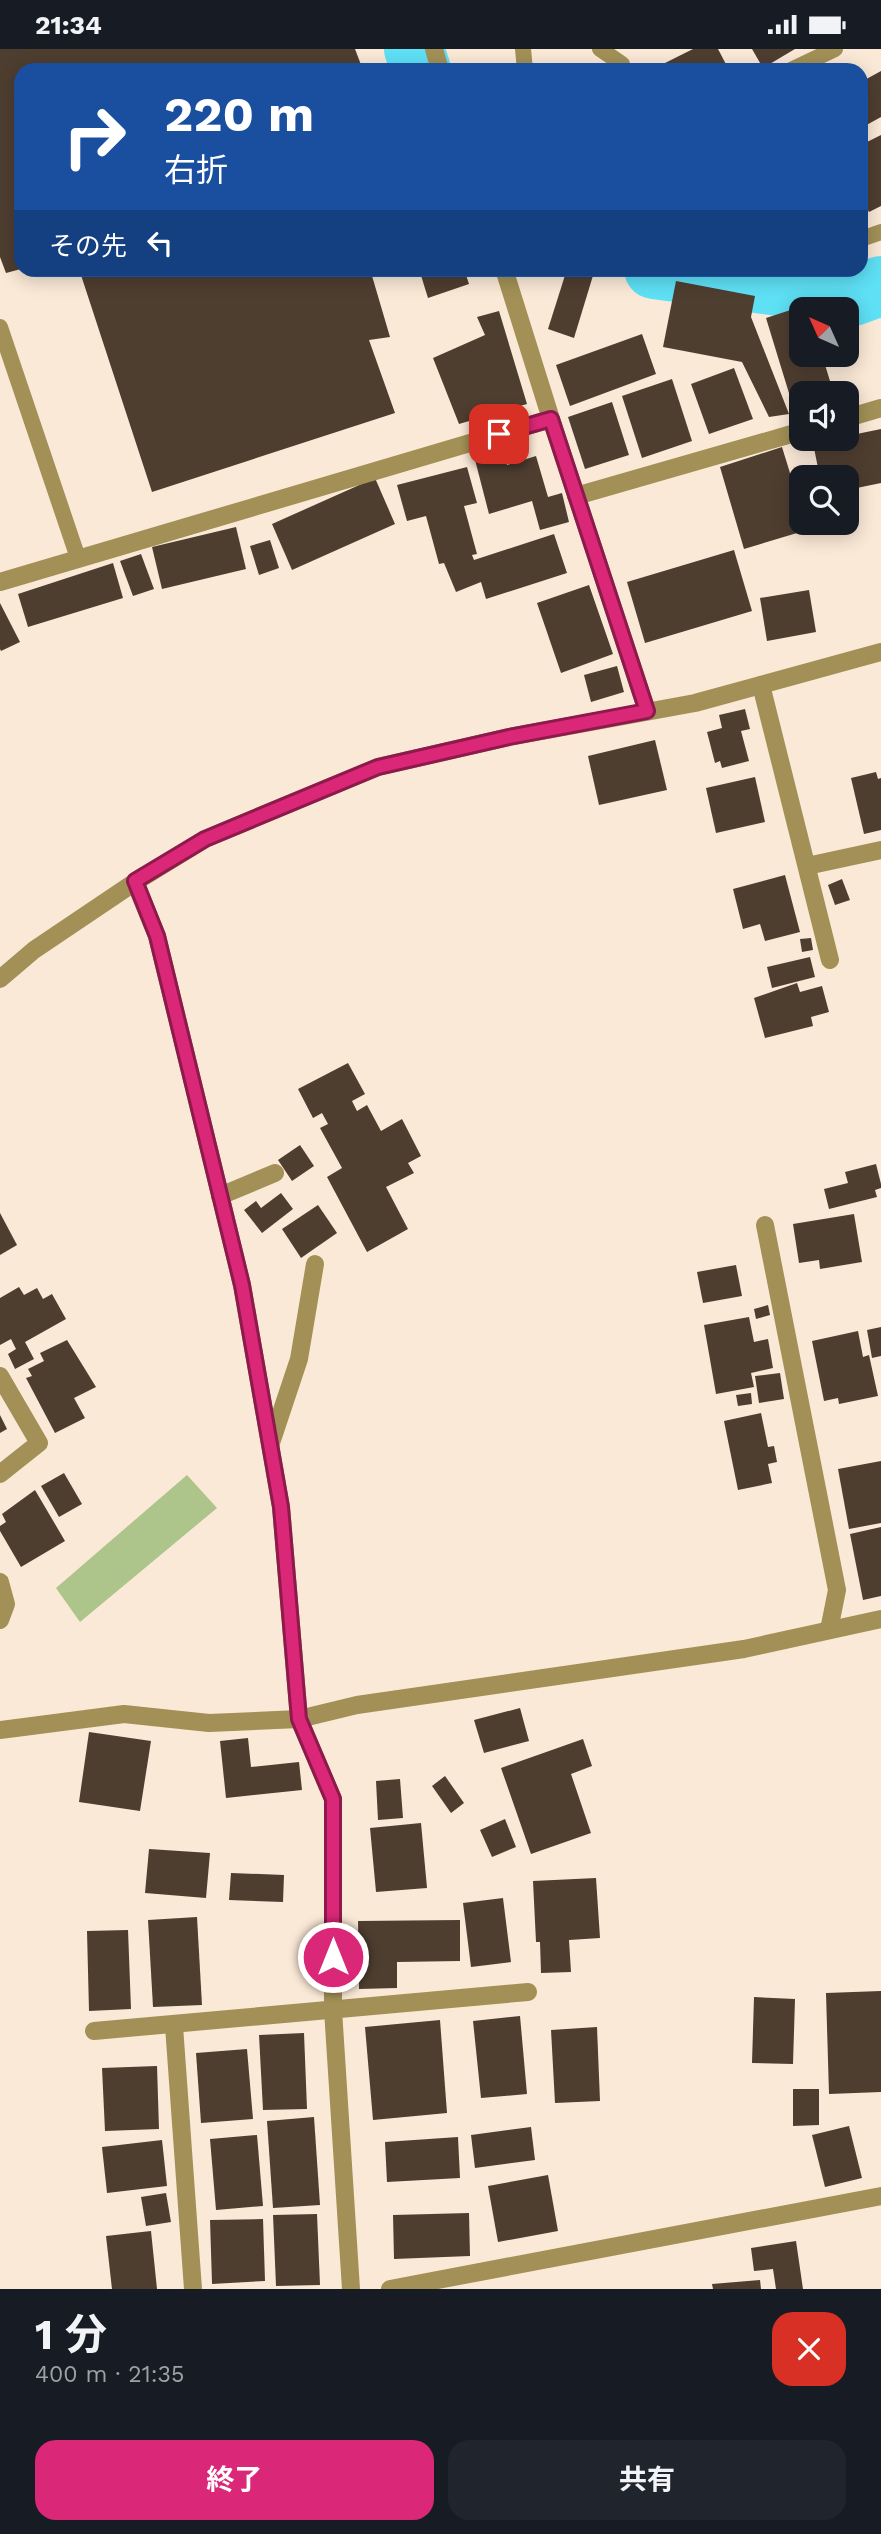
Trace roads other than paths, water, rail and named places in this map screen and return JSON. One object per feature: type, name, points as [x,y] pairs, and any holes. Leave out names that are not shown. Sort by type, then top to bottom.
[{"type":"street","points":[[507,277],[647,711]]},
{"type":"street","points":[[859,414],[881,408]]},
{"type":"street","points":[[0,582],[551,419]]},
{"type":"street","points":[[576,496],[789,435]]},
{"type":"street","points":[[0,979],[34,950],[135,881],[205,839],[378,767],[761,685],[881,652]]},
{"type":"street","points":[[761,685],[830,960]]},
{"type":"street","points":[[807,866],[881,850]]},
{"type":"street","points":[[135,881],[157,936],[242,1285],[281,1507],[299,1719],[333,1799],[334,2010],[351,2289]]},
{"type":"street","points":[[220,1196],[275,1173]]},
{"type":"street","points":[[765,1224],[837,1590],[829,1630]]},
{"type":"street","points":[[270,1445],[299,1359],[315,1264]]},
{"type":"street","points":[[0,1376],[39,1443],[0,1474]]},
{"type":"street","points":[[0,1582],[6,1604],[0,1620]]},
{"type":"street","points":[[0,1730],[124,1714],[209,1723],[299,1719],[357,1705],[744,1649],[881,1619]]},
{"type":"street","points":[[94,2031],[174,2026],[528,1992]]},
{"type":"street","points":[[174,2026],[193,2289]]},
{"type":"street","points":[[390,2289],[881,2196]]},
{"type":"lane","points":[[600,49],[621,63]]},
{"type":"lane","points":[[806,63],[835,49]]},
{"type":"lane","points":[[0,327],[78,558]]},
{"type":"waterway","points":[[414,49],[419,63]]},
{"type":"waterway","points":[[713,277],[853,296],[881,286]]}]
